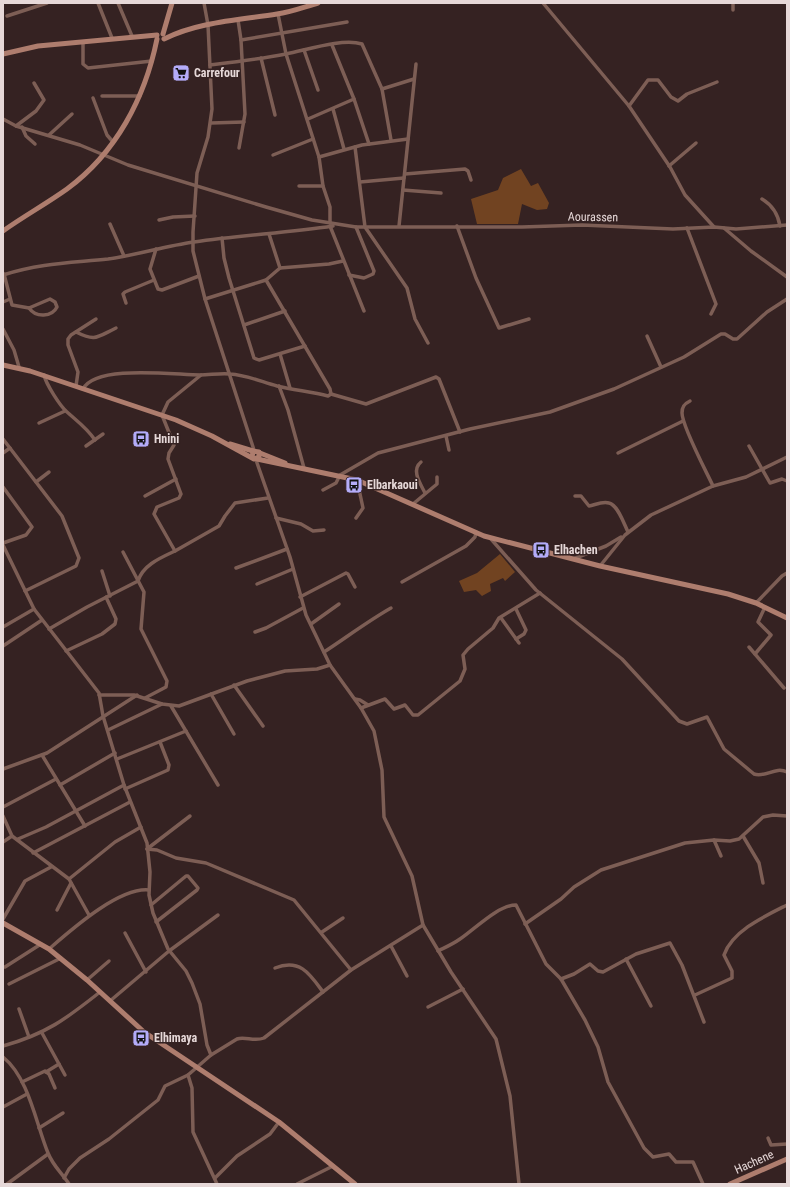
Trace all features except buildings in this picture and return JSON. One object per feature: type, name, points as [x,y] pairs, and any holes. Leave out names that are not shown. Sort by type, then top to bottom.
[{"type":"main road","points":[[3,231],[68,188],[103,155],[113,142],[131,116],[140,96],[172,3]]},
{"type":"main road","points":[[3,54],[38,46],[132,36],[160,37],[173,35],[208,25],[278,14],[318,3]]},
{"type":"main road","points":[[3,365],[44,375],[162,415],[198,430],[255,459],[340,475],[357,480],[490,538],[600,566],[715,591],[756,603],[787,618]]},
{"type":"main road","points":[[227,444],[260,453],[286,464]]},
{"type":"main road","points":[[253,451],[255,459]]},
{"type":"main road","points":[[255,459],[260,458],[260,453]]},
{"type":"main road","points":[[3,923],[41,944],[61,958],[144,1032],[279,1122],[355,1184]]},
{"type":"main road","name":"Hachene","points":[[730,1184],[787,1159]]},
{"type":"street","points":[[31,3],[33,8]]},
{"type":"street","points":[[7,16],[47,3]]},
{"type":"street","points":[[98,3],[112,38]]},
{"type":"street","points":[[118,3],[132,36]]},
{"type":"street","points":[[204,3],[208,25],[211,123],[200,162],[196,185],[193,242],[205,299],[230,374],[253,451]]},
{"type":"street","points":[[543,3],[630,106],[669,166],[685,195],[714,227]]},
{"type":"street","points":[[733,3],[733,10]]},
{"type":"street","points":[[278,14],[286,54],[319,157],[323,186],[330,207],[330,225],[364,311]]},
{"type":"street","points":[[238,20],[242,40],[244,122],[239,148]]},
{"type":"street","points":[[242,40],[347,22]]},
{"type":"street","points":[[83,42],[83,64],[88,68],[152,61]]},
{"type":"street","points":[[210,65],[286,54],[332,45],[355,42],[362,44],[382,89],[391,140]]},
{"type":"street","points":[[332,45],[354,99],[369,144]]},
{"type":"street","points":[[304,50],[318,90]]},
{"type":"street","points":[[261,58],[275,115]]},
{"type":"street","points":[[399,226],[416,64]]},
{"type":"street","points":[[382,89],[414,79]]},
{"type":"street","points":[[630,106],[648,80],[658,80],[671,97],[678,101],[687,94],[717,82]]},
{"type":"street","points":[[16,126],[36,111],[44,100],[34,83]]},
{"type":"street","points":[[102,96],[140,96]]},
{"type":"street","points":[[93,98],[107,135],[113,142]]},
{"type":"street","points":[[308,119],[333,110],[354,99]]},
{"type":"street","points":[[333,110],[344,149]]},
{"type":"street","points":[[49,135],[72,114]]},
{"type":"street","points":[[3,119],[16,126],[49,135],[128,164],[266,208],[330,225]]},
{"type":"street","points":[[211,123],[244,122]]},
{"type":"street","points":[[22,127],[26,136],[35,144]]},
{"type":"street","points":[[273,155],[313,139]]},
{"type":"street","points":[[319,157],[344,149],[391,140],[408,139]]},
{"type":"street","points":[[669,166],[696,144]]},
{"type":"street","points":[[356,147],[365,226],[407,288],[415,319],[428,343]]},
{"type":"street","points":[[360,182],[465,169],[468,171],[471,180]]},
{"type":"street","points":[[300,186],[323,186]]},
{"type":"street","points":[[403,190],[441,193]]},
{"type":"street","points":[[762,199],[770,204],[780,226]]},
{"type":"street","points":[[159,220],[173,217],[194,216]]},
{"type":"street","points":[[311,230],[313,225],[312,220]]},
{"type":"street","points":[[110,224],[124,256]]},
{"type":"street","name":"Aourassen","points":[[4,275],[43,264],[124,256],[193,242],[311,230],[330,225],[356,227],[522,227],[582,225],[664,229],[787,225]]},
{"type":"street","points":[[457,226],[476,278],[499,328],[529,319]]},
{"type":"street","points":[[349,275],[364,278],[373,274],[374,271],[356,227]]},
{"type":"street","points":[[687,228],[716,304],[711,314]]},
{"type":"street","points":[[723,228],[787,277]]},
{"type":"street","points":[[269,234],[280,268]]},
{"type":"street","points":[[222,238],[224,258],[254,358],[259,360],[305,346]]},
{"type":"street","points":[[156,249],[149,267],[158,289],[162,290],[199,276]]},
{"type":"street","points":[[205,299],[266,280],[280,268],[329,264],[343,261]]},
{"type":"street","points":[[4,275],[10,299],[14,307],[26,306],[30,308],[33,313],[41,315],[51,312],[57,307],[55,302],[50,299],[33,305],[30,308]]},
{"type":"street","points":[[126,303],[123,294],[125,292],[154,280]]},
{"type":"street","points":[[266,280],[330,389],[331,394]]},
{"type":"street","points":[[3,302],[10,299]]},
{"type":"street","points":[[323,490],[336,483],[340,475],[378,453],[460,432],[550,412],[614,389],[692,353],[706,342],[721,334],[737,339],[767,312],[787,300]]},
{"type":"street","points":[[244,325],[285,311]]},
{"type":"street","points":[[76,386],[78,372],[68,342],[71,335],[96,319]]},
{"type":"street","points":[[76,332],[87,338],[94,338],[116,328]]},
{"type":"street","points":[[3,329],[14,350],[19,368]]},
{"type":"street","points":[[647,336],[661,367]]},
{"type":"street","points":[[280,354],[290,388]]},
{"type":"street","points":[[83,389],[88,382],[104,375],[155,373],[200,375],[230,374],[250,377],[279,386],[328,396],[331,394],[366,404],[436,378],[439,379],[460,432]]},
{"type":"street","points":[[44,375],[50,388],[65,411],[88,429],[95,440]]},
{"type":"street","points":[[175,551],[154,514],[157,507],[181,496],[168,459],[169,453],[174,447],[162,415],[168,402],[200,375]]},
{"type":"street","points":[[279,386],[288,410],[304,468]]},
{"type":"street","points":[[690,401],[682,408],[683,421],[713,486]]},
{"type":"street","points":[[39,423],[65,411]]},
{"type":"street","points":[[618,453],[683,421]]},
{"type":"street","points":[[86,446],[104,434]]},
{"type":"street","points":[[446,436],[449,450]]},
{"type":"street","points":[[3,439],[62,516],[78,555],[79,562],[72,568],[25,591]]},
{"type":"street","points":[[749,446],[770,483],[782,479],[787,481]]},
{"type":"street","points":[[3,453],[10,448]]},
{"type":"street","points":[[573,559],[606,546],[626,534],[651,515],[713,486],[746,477],[787,457]]},
{"type":"street","points":[[255,459],[287,549],[303,608],[330,665],[361,708],[374,731],[383,776],[384,817],[412,876],[423,925],[438,951],[493,1034],[502,1058],[510,1096],[518,1184]]},
{"type":"street","points":[[421,462],[417,465],[416,471],[425,493]]},
{"type":"street","points":[[36,482],[49,472]]},
{"type":"street","points":[[413,504],[437,484],[437,477]]},
{"type":"street","points":[[145,496],[176,479]]},
{"type":"street","points":[[356,518],[363,508],[357,480]]},
{"type":"street","points":[[3,487],[32,527],[26,534],[3,546],[34,608],[94,685],[100,695],[103,716],[117,759],[124,787],[141,827],[148,849],[150,872],[149,890],[151,905],[156,922],[169,951],[186,970],[198,996],[211,1055]]},
{"type":"street","points":[[575,496],[581,496],[589,506],[606,502],[611,504],[619,513],[626,534]]},
{"type":"street","points":[[50,629],[138,581],[143,571],[158,560],[219,526],[236,503],[268,498]]},
{"type":"street","points":[[276,518],[301,524],[313,531],[324,530]]},
{"type":"street","points":[[402,582],[466,546],[477,536],[476,532]]},
{"type":"street","points":[[600,566],[626,534]]},
{"type":"street","points":[[490,538],[540,593],[622,659],[679,721],[687,724],[707,717],[724,749],[754,774],[760,775],[780,769],[787,772]]},
{"type":"street","points":[[236,568],[287,549]]},
{"type":"street","points":[[123,552],[144,592],[141,626],[162,668],[167,683],[164,689],[145,698]]},
{"type":"street","points":[[257,584],[292,569]]},
{"type":"street","points":[[66,651],[102,634],[115,624],[116,619],[108,596],[102,571]]},
{"type":"street","points":[[300,597],[346,573],[355,587]]},
{"type":"street","points":[[756,603],[782,576],[787,573]]},
{"type":"street","points":[[361,708],[385,699],[394,709],[405,705],[412,715],[418,715],[460,681],[464,673],[463,655],[465,651],[493,628],[499,618],[540,593]]},
{"type":"street","points":[[311,624],[339,604]]},
{"type":"street","points":[[755,654],[771,635],[758,622],[765,607]]},
{"type":"street","points":[[3,627],[34,608]]},
{"type":"street","points":[[255,632],[266,628],[303,608]]},
{"type":"street","points":[[324,652],[352,634],[367,622],[391,608]]},
{"type":"street","points":[[501,618],[518,641],[526,630],[516,609]]},
{"type":"street","points":[[3,646],[42,620]]},
{"type":"street","points":[[749,647],[784,688]]},
{"type":"street","points":[[100,695],[137,695],[171,706],[183,705],[234,685],[285,671],[317,669],[330,665]]},
{"type":"street","points":[[234,685],[263,726]]},
{"type":"street","points":[[211,694],[234,734]]},
{"type":"street","points":[[3,769],[42,755],[137,695]]},
{"type":"street","points":[[355,700],[360,700],[368,705]]},
{"type":"street","points":[[108,730],[162,704]]},
{"type":"street","points":[[171,706],[218,785]]},
{"type":"street","points":[[117,759],[186,731]]},
{"type":"street","points":[[18,839],[46,827],[124,787],[168,770],[169,765],[160,742]]},
{"type":"street","points":[[60,785],[115,753]]},
{"type":"street","points":[[42,755],[85,826]]},
{"type":"street","points":[[3,807],[56,779]]},
{"type":"street","points":[[33,854],[130,802]]},
{"type":"street","points":[[525,924],[561,899],[574,887],[601,870],[685,843],[714,840],[730,841],[743,836],[763,817],[773,814],[787,817]]},
{"type":"street","points":[[3,816],[12,836],[18,839],[33,854],[51,867],[60,871],[70,881],[89,915]]},
{"type":"street","points":[[148,849],[190,816]]},
{"type":"street","points":[[57,910],[70,881],[115,842],[141,827]]},
{"type":"street","points":[[3,842],[12,836]]},
{"type":"street","points":[[743,836],[759,863],[763,883]]},
{"type":"street","points":[[714,840],[721,856]]},
{"type":"street","points":[[148,849],[157,850],[176,858],[206,863],[238,878],[292,898],[322,932],[351,970]]},
{"type":"street","points":[[3,919],[25,881],[51,867]]},
{"type":"street","points":[[151,905],[186,876],[188,876],[198,888],[156,922]]},
{"type":"street","points":[[48,949],[89,915],[137,889],[149,890]]},
{"type":"street","points":[[438,951],[459,940],[497,913],[511,905],[516,905],[546,964],[561,979],[585,1020],[598,1046],[608,1082],[648,1155],[653,1157],[667,1153],[676,1162],[693,1162],[703,1184]]},
{"type":"street","points":[[695,995],[732,978],[732,971],[724,955],[736,936],[747,927],[787,906]]},
{"type":"street","points":[[110,1001],[169,951],[218,915]]},
{"type":"street","points":[[322,932],[342,918]]},
{"type":"street","points":[[64,1178],[69,1169],[80,1158],[109,1139],[158,1100],[165,1086],[188,1075],[196,1066],[211,1055],[239,1038],[255,1040],[264,1038],[351,970],[423,925]]},
{"type":"street","points":[[125,933],[146,972]]},
{"type":"street","points":[[561,979],[574,974],[590,964],[600,973],[636,954],[670,943],[673,945],[695,995],[704,1022]]},
{"type":"street","points":[[5,967],[41,944]]},
{"type":"street","points":[[391,946],[407,976]]},
{"type":"street","points":[[9,984],[61,958]]},
{"type":"street","points":[[626,959],[651,1006]]},
{"type":"street","points":[[87,980],[109,961]]},
{"type":"street","points":[[275,968],[291,964],[304,969],[323,992]]},
{"type":"street","points":[[428,1007],[463,989]]},
{"type":"street","points":[[3,1046],[42,1033],[67,1018],[100,992]]},
{"type":"street","points":[[19,1009],[29,1037]]},
{"type":"street","points":[[42,1033],[65,1075]]},
{"type":"street","points":[[3,1057],[15,1069],[22,1082],[48,1154],[56,1168],[69,1184]]},
{"type":"street","points":[[22,1082],[44,1071],[46,1072],[59,1064]]},
{"type":"street","points":[[46,1072],[54,1088]]},
{"type":"street","points":[[188,1075],[192,1088],[194,1132],[217,1184]]},
{"type":"street","points":[[3,1107],[27,1094]]},
{"type":"street","points":[[39,1128],[64,1112]]},
{"type":"street","points":[[215,1178],[237,1156],[270,1134],[279,1122]]},
{"type":"street","points":[[768,1138],[771,1145],[774,1146],[787,1144]]},
{"type":"street","points":[[7,1184],[48,1154]]},
{"type":"street","points":[[297,1184],[333,1166]]},
{"type":"shaded area","points":[[521,169],[531,186],[538,183],[549,203],[547,209],[537,210],[522,204],[518,224],[477,224],[471,199],[498,190],[503,178]]},
{"type":"shaded area","points":[[500,554],[515,572],[505,581],[503,578],[490,584],[491,591],[482,596],[476,590],[464,592],[459,581],[477,573]]},
{"type":"place","name":"Carrefour","points":[[181,73]]},
{"type":"place","name":"Hnini","points":[[141,439]]},
{"type":"place","name":"Elbarkaoui","points":[[354,485]]},
{"type":"place","name":"Elhachen","points":[[541,550]]},
{"type":"place","name":"Elhimaya","points":[[141,1038]]}]
